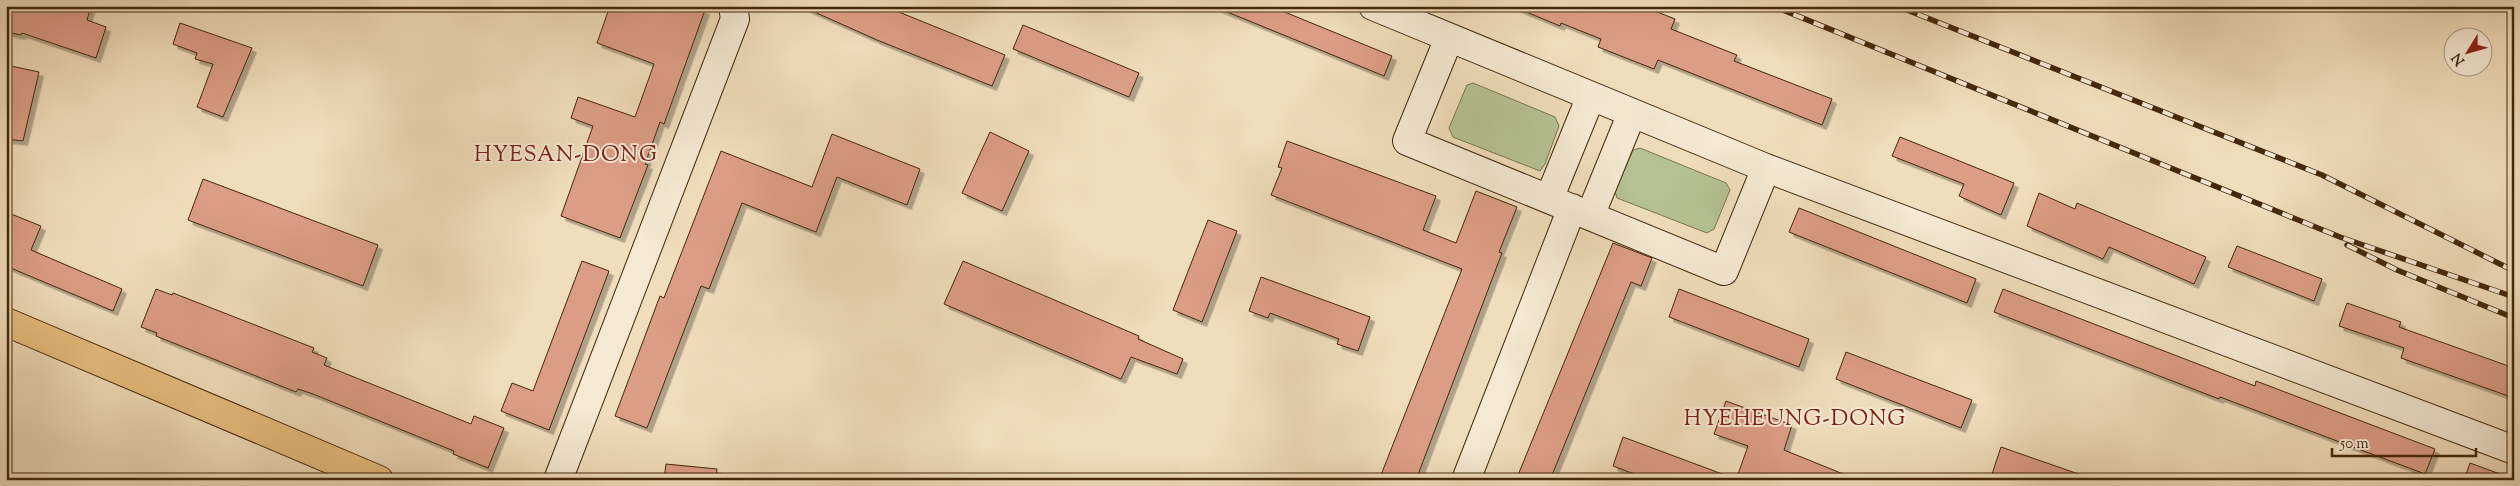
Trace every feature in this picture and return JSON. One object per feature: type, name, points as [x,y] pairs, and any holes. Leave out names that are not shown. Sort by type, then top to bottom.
[{"type":"main road","points":[[558,480],[735,19],[733,6]]},
{"type":"main road","points":[[1373,6],[1766,168],[2514,450]]},
{"type":"main road","points":[[1449,38],[1407,141],[1570,208],[1724,271],[1766,168]]},
{"type":"main road","points":[[1466,480],[1570,208],[1591,96]]},
{"type":"main road","points":[[1570,208],[1632,113]]},
{"type":"main road","points":[[6,322],[379,480]]},
{"type":"green space","points":[[1473,83],[1555,117],[1559,126],[1545,164],[1540,171],[1453,137],[1449,128],[1467,85]]},
{"type":"green space","points":[[1640,148],[1726,183],[1730,190],[1714,229],[1707,233],[1617,198],[1615,191],[1633,150]]},
{"type":"building","points":[[6,6],[91,6],[87,20],[106,27],[96,58],[22,33],[21,35],[6,32]]},
{"type":"building","points":[[610,6],[694,6],[705,10],[664,124],[660,122],[645,164],[648,165],[620,238],[561,216],[593,126],[571,118],[578,97],[635,117],[654,64],[597,43]]},
{"type":"building","points":[[801,6],[884,6],[1005,55],[992,86],[877,40]]},
{"type":"building","points":[[1270,6],[1392,56],[1384,76],[1215,7]]},
{"type":"building","points":[[1512,6],[1642,6],[1675,19],[1671,29],[1737,55],[1734,61],[1832,99],[1822,125],[1658,60],[1654,69],[1598,47],[1601,39],[1561,23],[1560,26]]},
{"type":"building","points":[[180,23],[252,48],[223,117],[197,107],[213,64],[195,59],[197,53],[173,44]]},
{"type":"building","points":[[1023,25],[1139,73],[1129,97],[1013,49]]},
{"type":"building","points":[[11,66],[39,72],[23,141],[6,139],[6,89]]},
{"type":"building","points":[[990,132],[1029,151],[1002,211],[962,193]]},
{"type":"building","points":[[832,134],[920,169],[907,205],[837,177],[816,232],[742,203],[709,289],[701,286],[647,428],[615,416],[660,296],[664,298],[721,151],[812,187]]},
{"type":"building","points":[[1900,137],[2014,183],[2001,215],[1959,196],[1964,184],[1892,156]]},
{"type":"building","points":[[1287,141],[1436,196],[1423,230],[1456,243],[1476,191],[1517,207],[1499,252],[1502,253],[1416,480],[1379,480],[1462,269],[1271,195],[1282,168],[1278,167]]},
{"type":"building","points":[[203,179],[378,245],[363,286],[188,220]]},
{"type":"building","points":[[2039,193],[2075,209],[2077,203],[2206,257],[2194,284],[2109,247],[2103,259],[2027,226]]},
{"type":"building","points":[[1799,208],[1976,279],[1967,303],[1789,232]]},
{"type":"building","points":[[6,212],[41,226],[31,250],[122,289],[113,311],[6,266]]},
{"type":"building","points":[[1208,220],[1237,231],[1202,322],[1173,310]]},
{"type":"building","points":[[1613,243],[1652,258],[1641,286],[1631,282],[1550,480],[1516,480]]},
{"type":"building","points":[[2237,246],[2322,279],[2314,301],[2228,267]]},
{"type":"building","points":[[582,261],[609,271],[549,430],[501,411],[512,383],[533,391]]},
{"type":"building","points":[[963,261],[1139,336],[1138,339],[1183,359],[1177,374],[1131,357],[1121,379],[944,304]]},
{"type":"building","points":[[1261,277],[1370,317],[1358,351],[1337,344],[1339,339],[1270,313],[1268,318],[1249,311]]},
{"type":"building","points":[[156,289],[172,295],[173,293],[314,348],[312,352],[327,358],[324,365],[471,424],[474,416],[504,428],[488,468],[453,454],[454,451],[313,394],[298,389],[296,392],[156,336],[157,333],[141,327]]},
{"type":"building","points":[[1679,289],[1809,339],[1799,367],[1669,317]]},
{"type":"building","points":[[2003,289],[2255,386],[2256,381],[2435,449],[2425,474],[2220,397],[2219,399],[1994,312]]},
{"type":"building","points":[[2347,303],[2401,322],[2399,327],[2514,368],[2514,398],[2401,358],[2404,348],[2339,326]]},
{"type":"building","points":[[1846,352],[1972,400],[1961,428],[1836,379]]},
{"type":"building","points":[[1726,401],[1792,425],[1784,450],[1858,480],[1736,480],[1748,446],[1714,434]]},
{"type":"building","points":[[1623,437],[1733,478],[1733,480],[1650,480],[1613,466]]},
{"type":"building","points":[[2001,447],[2087,477],[2087,480],[1990,480]]},
{"type":"building","points":[[2470,463],[2511,478],[2510,480],[2464,480]]},
{"type":"building","points":[[666,464],[717,469],[716,480],[664,480]]},
{"type":"railway","points":[[1773,6],[2340,237],[2514,297]]},
{"type":"railway","points":[[1897,6],[2322,175],[2514,271]]},
{"type":"railway","points":[[2347,245],[2397,270],[2514,318]]},
{"type":"district","name":"HYESAN-DONG","points":[[566,153]]},
{"type":"district","name":"HYEHEUNG-DONG","points":[[1795,417]]}]
